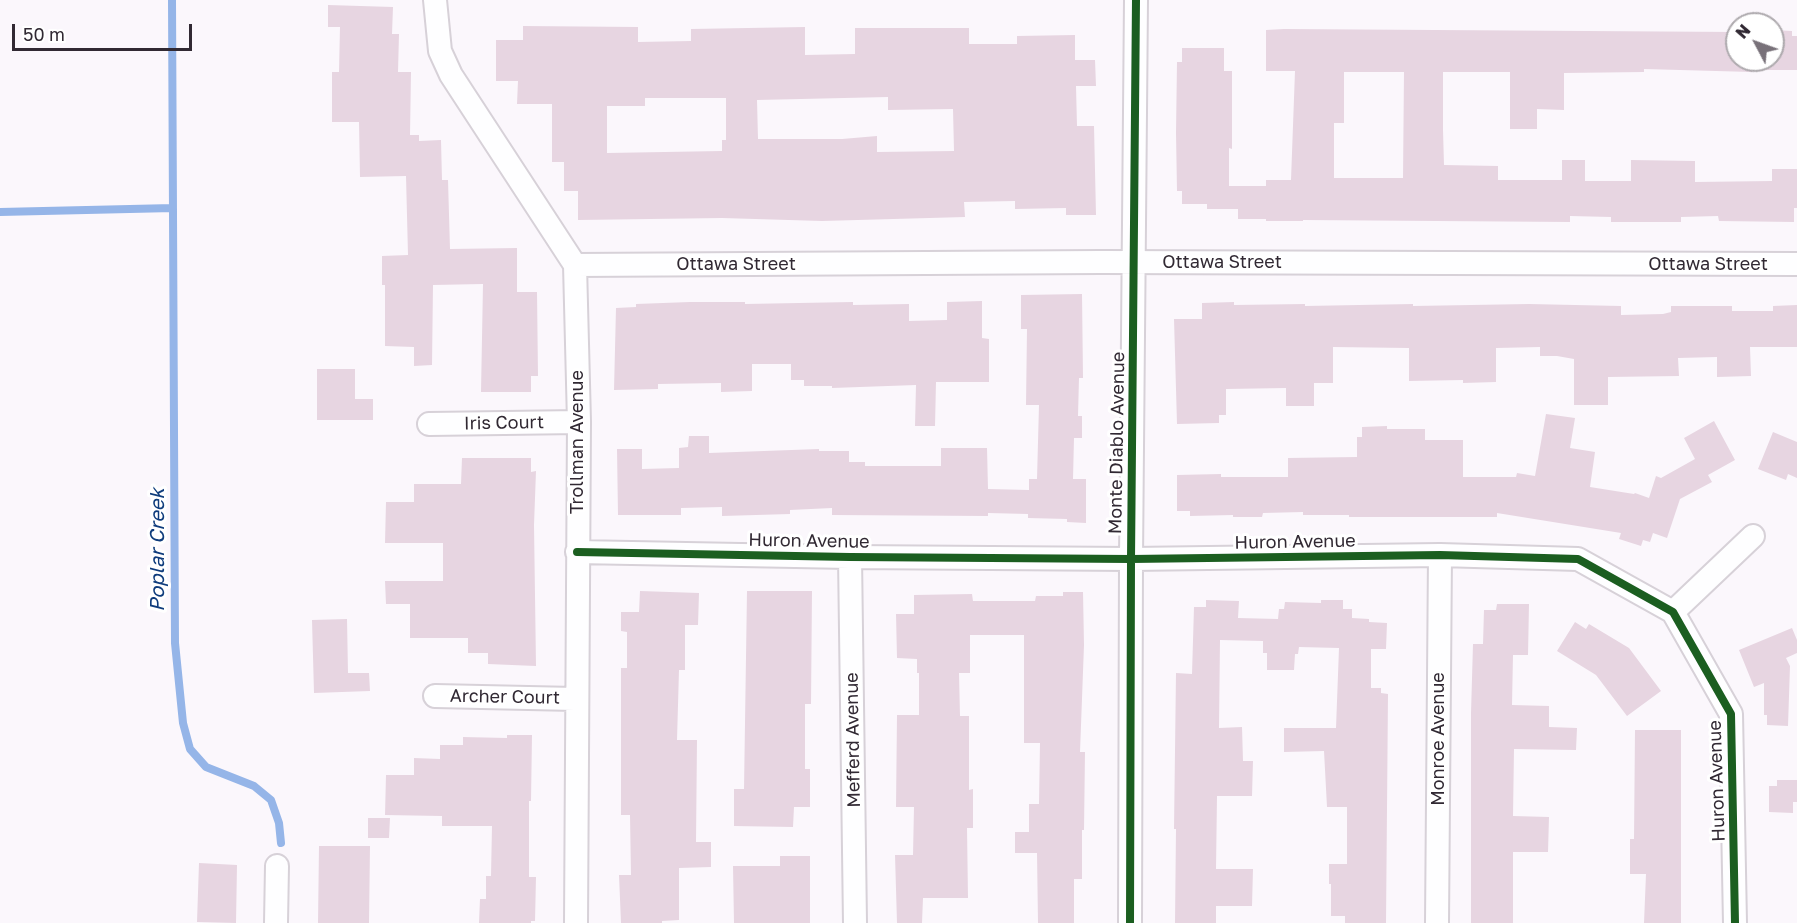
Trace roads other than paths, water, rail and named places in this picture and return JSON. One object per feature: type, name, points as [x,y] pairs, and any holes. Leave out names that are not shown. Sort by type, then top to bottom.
[{"type":"street","points":[[435,0],[440,51],[451,75],[575,265]]},
{"type":"street","name":"Monte Diablo Avenue","points":[[1130,923],[1136,0]]},
{"type":"street","name":"Ottawa Street","points":[[575,265],[1135,262],[1797,264]]},
{"type":"street","name":"Trollman Avenue","points":[[575,265],[579,422],[575,699],[576,923]]},
{"type":"street","name":"Iris Court","points":[[429,424],[579,422]]},
{"type":"street","points":[[1673,612],[1753,536]]},
{"type":"street","name":"Huron Avenue","points":[[577,552],[1131,559],[1440,555],[1578,559],[1673,612],[1731,714],[1735,923]]},
{"type":"street","name":"Monroe Avenue","points":[[1437,923],[1440,555]]},
{"type":"street","name":"Mefferd Avenue","points":[[850,557],[855,923]]},
{"type":"street","name":"Archer Court","points":[[435,696],[575,699]]},
{"type":"street","points":[[276,923],[277,866]]},
{"type":"waterway","name":"Poplar Creek","points":[[172,0],[175,643],[183,723],[190,749],[206,767],[254,786],[271,800],[279,823],[281,843]]},
{"type":"waterway","name":"Poplar Creek","points":[[0,212],[173,208]]}]
